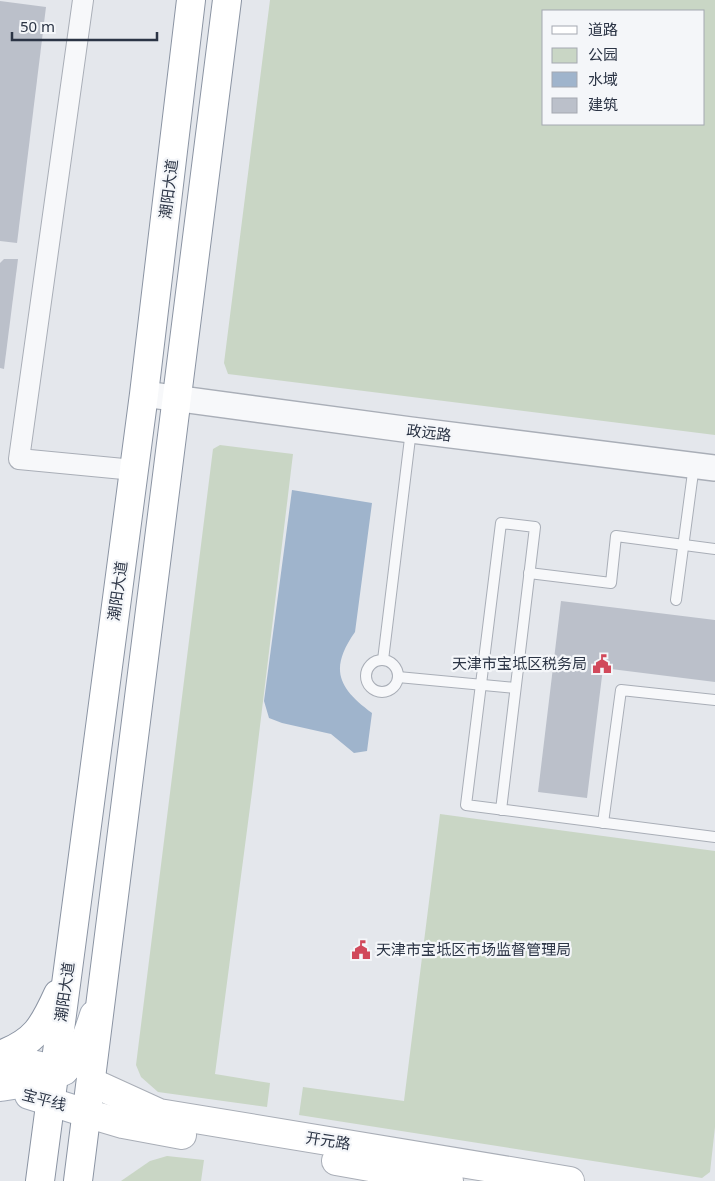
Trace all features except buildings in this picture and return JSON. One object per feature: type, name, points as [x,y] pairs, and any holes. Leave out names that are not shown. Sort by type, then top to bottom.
[{"type":"main road","name":"潮阳大道","points":[[40,1181],[56,1079],[68,965],[144,394],[191,0]]},
{"type":"main road","points":[[78,1181],[227,0]]},
{"type":"main road","points":[[0,1055],[20,1047],[32,1038],[42,1026],[68,965]]},
{"type":"main road","points":[[0,1087],[56,1079],[77,1058],[87,1037],[105,972]]},
{"type":"main road","name":"宝平线","points":[[0,1063],[21,1062],[56,1079],[86,1113]]},
{"type":"main road","name":"宝平线","points":[[0,1091],[20,1092],[56,1079]]},
{"type":"main road","name":"开元路","points":[[56,1079],[91,1082],[159,1113],[570,1181]]},
{"type":"main road","name":"开元路","points":[[86,1113],[124,1124],[449,1181]]},
{"type":"street","points":[[83,0],[20,459],[134,470]]},
{"type":"street","name":"政远路","points":[[144,394],[411,430],[704,466]]},
{"type":"lane","points":[[383,660],[411,430]]},
{"type":"lane","points":[[676,600],[684,545],[704,466]]},
{"type":"lane","points":[[501,810],[535,527],[501,523],[466,806],[715,837]]},
{"type":"lane","points":[[529,573],[611,583],[616,536],[715,549]]},
{"type":"lane","points":[[383,660],[394,666],[398,678],[392,688],[387,691],[375,691],[370,687],[366,676],[368,669],[377,661],[383,660]]},
{"type":"lane","points":[[398,678],[515,688]]},
{"type":"lane","points":[[603,823],[621,690],[715,700]]},
{"type":"green space","points":[[270,0],[715,0],[715,435],[228,374],[224,363]]},
{"type":"green space","points":[[220,445],[293,454],[252,792],[215,1074],[270,1083],[267,1107],[158,1092],[141,1077],[136,1065],[213,449]]},
{"type":"green space","points":[[440,814],[715,851],[715,1127],[710,1172],[702,1178],[299,1115],[303,1087],[404,1101]]},
{"type":"green space","points":[[167,1156],[204,1160],[201,1181],[121,1181],[150,1161]]},
{"type":"water","points":[[292,490],[372,503],[355,632],[347,645],[340,667],[341,677],[351,695],[372,713],[367,751],[354,753],[331,734],[282,723],[269,718],[264,701]]},
{"type":"place","name":"天津市宝坻区税务局","points":[[602,664]]},
{"type":"place","name":"天津市宝坻区市场监督管理局","points":[[361,950]]}]
